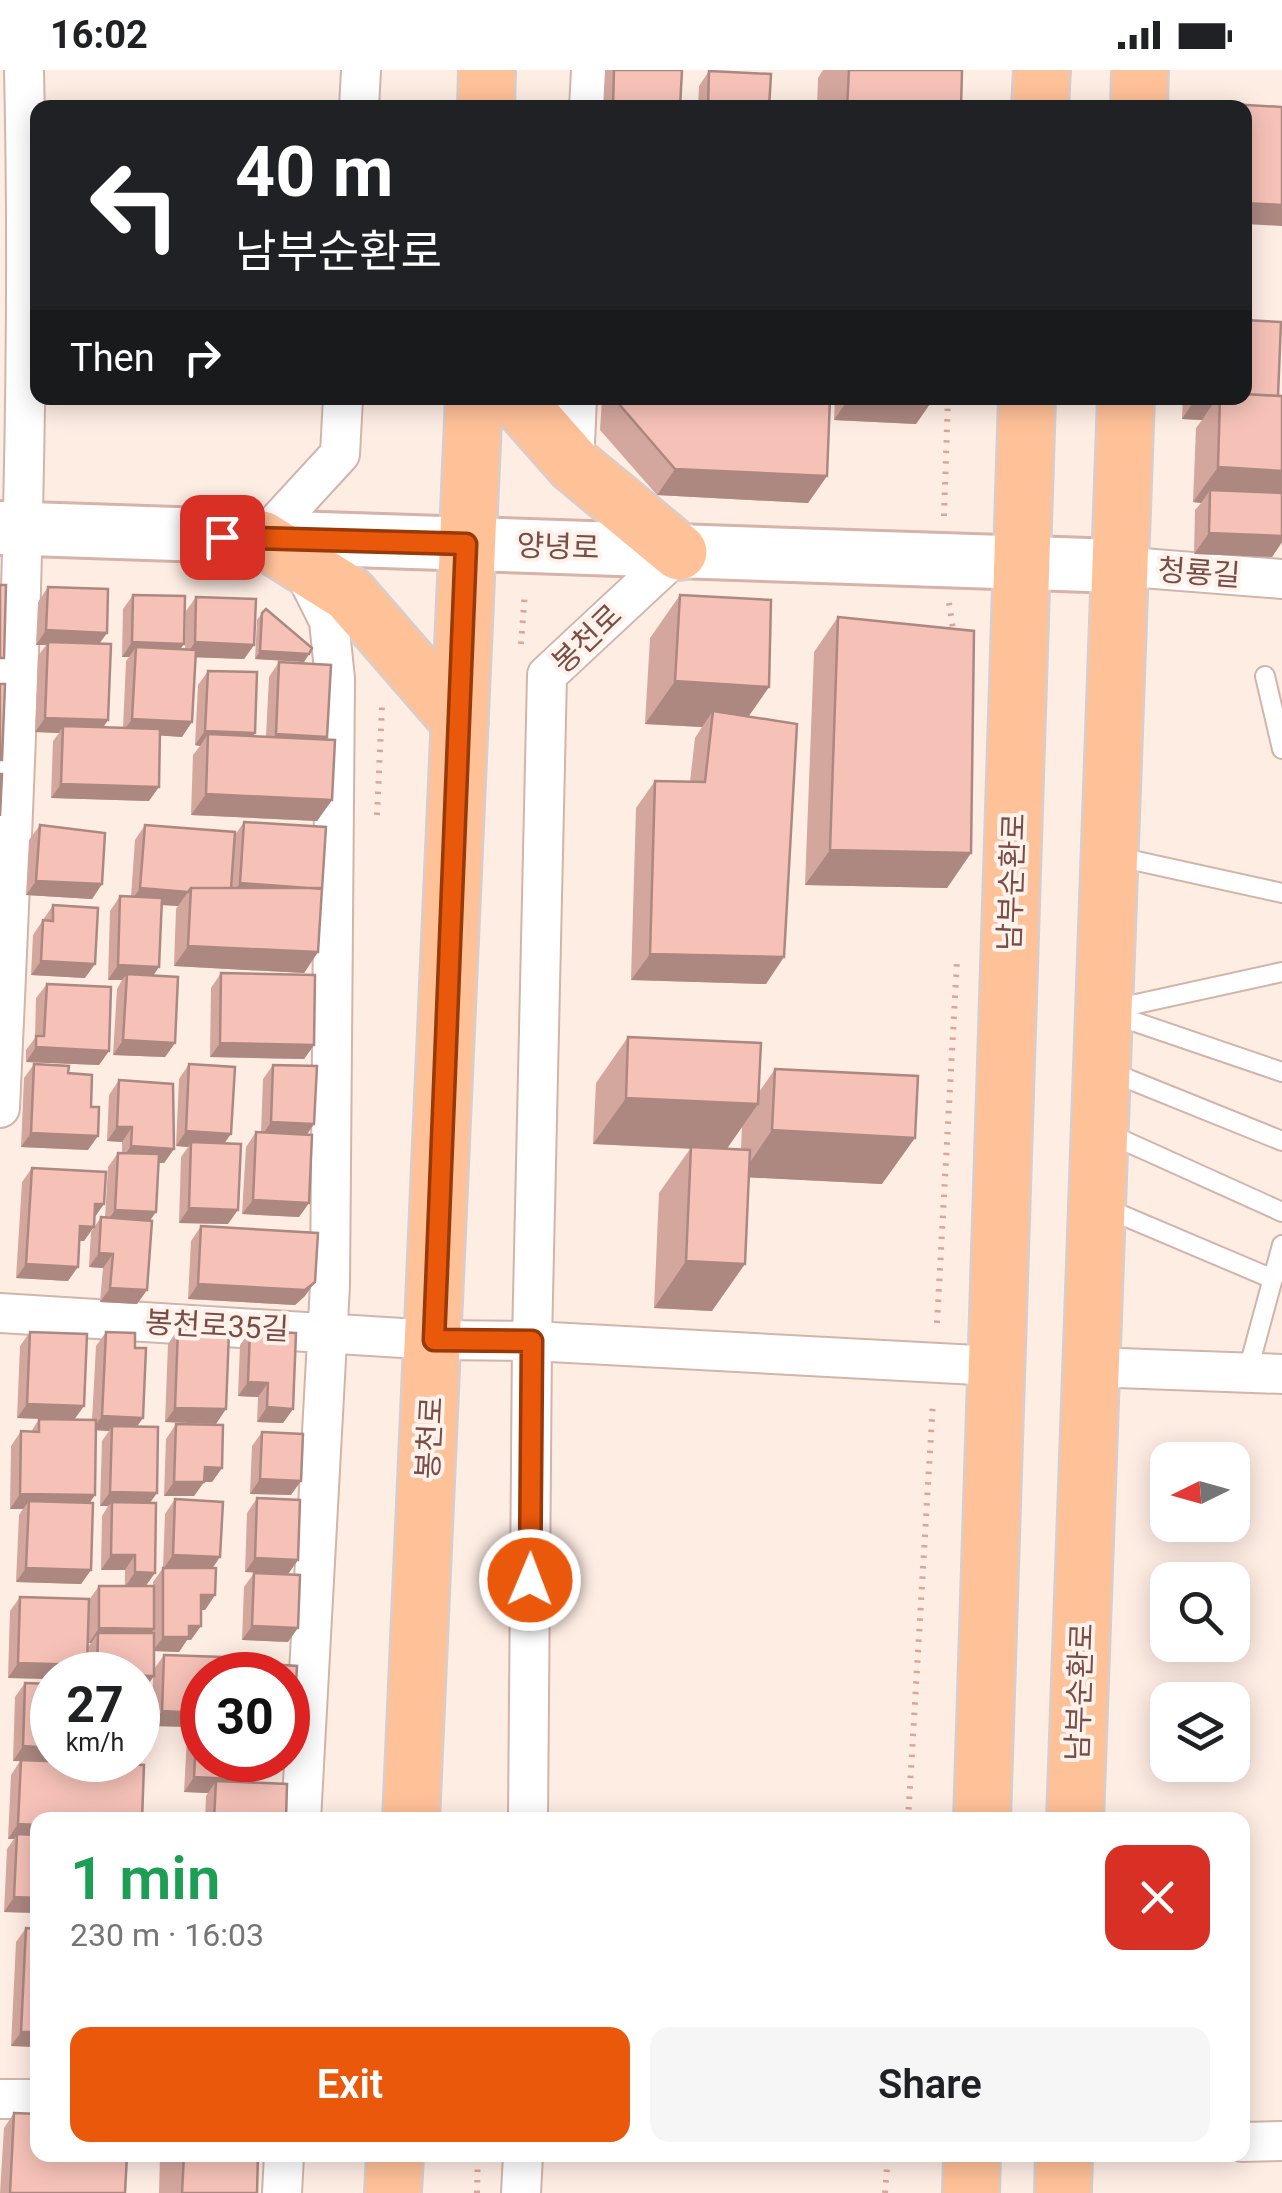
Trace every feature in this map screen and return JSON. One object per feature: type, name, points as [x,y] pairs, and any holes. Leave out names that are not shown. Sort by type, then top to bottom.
[{"type":"main road","points":[[486,100],[487,70]]},
{"type":"main road","points":[[1040,100],[1042,70]]},
{"type":"main road","points":[[1139,100],[1140,70]]},
{"type":"main road","name":"봉천로","points":[[412,1812],[474,405]]},
{"type":"main road","points":[[521,405],[574,465],[679,552]]},
{"type":"main road","name":"남부순환로","points":[[982,1812],[1027,405]]},
{"type":"main road","name":"남부순환로","points":[[1075,1812],[1116,566],[1126,405]]},
{"type":"main road","name":"양녕로","points":[[12,528],[280,550],[466,544],[1116,566]]},
{"type":"main road","points":[[280,550],[348,594],[460,722]]},
{"type":"main road","points":[[393,2193],[395,2162]]},
{"type":"main road","points":[[971,2193],[972,2162]]},
{"type":"main road","points":[[1063,2193],[1064,2162]]},
{"type":"street","points":[[0,1108],[14,213],[23,70]]},
{"type":"street","points":[[359,100],[361,70]]},
{"type":"street","points":[[590,100],[591,70]]},
{"type":"street","points":[[301,1812],[326,1332],[335,679],[329,620],[314,584],[280,550],[340,454],[344,405]]},
{"type":"street","points":[[574,465],[577,405]]},
{"type":"street","name":"봉천로","points":[[528,1812],[532,1341],[547,675],[679,552]]},
{"type":"street","name":"청룡길","points":[[1116,566],[1282,579]]},
{"type":"street","name":"봉천로35길","points":[[0,1313],[434,1340]]},
{"type":"street","points":[[434,1340],[532,1341],[995,1366]]},
{"type":"street","points":[[1091,1367],[1264,1374]]},
{"type":"street","points":[[0,2100],[30,2100]]},
{"type":"street","points":[[1250,2142],[1282,2141]]},
{"type":"street","points":[[282,2193],[284,2162]]},
{"type":"street","points":[[521,2193],[523,2162]]},
{"type":"lane","points":[[1265,676],[1282,749]]},
{"type":"lane","points":[[1108,855],[1282,893]]},
{"type":"lane","points":[[1104,1011],[1282,972]]},
{"type":"lane","points":[[1104,1011],[1282,1072]]},
{"type":"lane","points":[[1102,1069],[1282,1141]]},
{"type":"lane","points":[[1100,1130],[1282,1212]]},
{"type":"lane","points":[[1097,1204],[1273,1279]]},
{"type":"lane","points":[[1264,1374],[1273,1279],[1282,1244]]},
{"type":"path","points":[[948,405],[943,560],[956,651]]},
{"type":"path","points":[[908,1812],[958,955]]},
{"type":"path","points":[[477,2193],[478,2162]]},
{"type":"path","points":[[885,2193],[887,2162]]},
{"type":"building","points":[[614,70],[682,70],[680,100],[613,100]]},
{"type":"building","points":[[849,70],[962,70],[961,100],[847,100]]},
{"type":"building","points":[[709,71],[771,74],[769,100],[708,100]]},
{"type":"building","points":[[1252,105],[1282,107],[1282,205],[1252,203]]},
{"type":"building","points":[[1252,320],[1281,322],[1278,396],[1252,394]]},
{"type":"building","points":[[1252,394],[1282,396],[1282,471],[1218,467],[1220,405],[1252,405]]},
{"type":"building","points":[[620,405],[830,405],[827,476],[675,469]]},
{"type":"building","points":[[1210,490],[1282,493],[1282,536],[1209,533]]},
{"type":"building","points":[[0,585],[6,585],[4,658],[0,658]]},
{"type":"building","points":[[48,587],[108,589],[107,633],[46,630]]},
{"type":"building","points":[[133,595],[185,596],[184,644],[132,642]]},
{"type":"building","points":[[680,595],[771,600],[769,687],[675,681]]},
{"type":"building","points":[[196,597],[256,599],[254,645],[195,642]]},
{"type":"building","points":[[266,609],[312,648],[309,654],[260,651],[262,613]]},
{"type":"building","points":[[838,617],[974,631],[971,853],[830,850]]},
{"type":"building","points":[[48,642],[111,644],[108,720],[45,718]]},
{"type":"building","points":[[136,647],[196,650],[192,722],[132,719]]},
{"type":"building","points":[[279,662],[331,665],[327,737],[276,734]]},
{"type":"building","points":[[208,671],[257,672],[255,733],[205,731]]},
{"type":"building","points":[[0,684],[5,684],[2,760],[0,760]]},
{"type":"building","points":[[713,711],[797,724],[784,957],[650,954],[655,781],[705,782]]},
{"type":"building","points":[[63,726],[160,729],[159,787],[61,784]]},
{"type":"building","points":[[208,734],[335,740],[332,800],[206,794]]},
{"type":"building","points":[[244,822],[326,827],[322,889],[240,883]]},
{"type":"building","points":[[40,825],[105,833],[102,884],[36,881]]},
{"type":"building","points":[[145,825],[235,832],[231,888],[191,888],[188,892],[140,888]]},
{"type":"building","points":[[191,888],[322,888],[318,952],[188,946]]},
{"type":"building","points":[[120,896],[162,898],[159,967],[118,965]]},
{"type":"building","points":[[53,905],[98,908],[95,964],[41,961],[43,920],[53,921]]},
{"type":"building","points":[[221,973],[315,975],[314,1045],[220,1043]]},
{"type":"building","points":[[127,974],[178,977],[175,1043],[123,1040]]},
{"type":"building","points":[[47,984],[111,987],[109,1051],[36,1047],[36,1036],[44,1036]]},
{"type":"building","points":[[628,1037],[761,1043],[758,1104],[626,1098]]},
{"type":"building","points":[[34,1064],[69,1066],[68,1073],[92,1075],[91,1107],[99,1107],[98,1136],[31,1133]]},
{"type":"building","points":[[189,1064],[235,1067],[231,1134],[186,1131]]},
{"type":"building","points":[[273,1065],[317,1066],[314,1124],[271,1122]]},
{"type":"building","points":[[775,1069],[918,1076],[915,1138],[772,1130]]},
{"type":"building","points":[[119,1080],[173,1084],[174,1149],[131,1146],[132,1127],[117,1127]]},
{"type":"building","points":[[256,1132],[312,1135],[309,1203],[253,1200]]},
{"type":"building","points":[[191,1142],[241,1144],[238,1210],[189,1208]]},
{"type":"building","points":[[691,1147],[750,1150],[745,1264],[686,1261]]},
{"type":"building","points":[[118,1153],[159,1154],[156,1212],[115,1210]]},
{"type":"building","points":[[32,1168],[106,1172],[104,1204],[95,1204],[94,1227],[80,1226],[78,1267],[26,1264]]},
{"type":"building","points":[[101,1217],[152,1221],[147,1290],[110,1288],[113,1254],[99,1253]]},
{"type":"building","points":[[201,1226],[318,1233],[315,1282],[305,1290],[198,1284]]},
{"type":"building","points":[[178,1329],[229,1331],[226,1409],[175,1408]]},
{"type":"building","points":[[250,1331],[296,1333],[293,1409],[267,1407],[268,1383],[248,1382]]},
{"type":"building","points":[[30,1332],[87,1334],[84,1406],[27,1404]]},
{"type":"building","points":[[106,1332],[135,1333],[135,1348],[146,1348],[143,1418],[102,1416]]},
{"type":"building","points":[[39,1419],[96,1420],[95,1495],[20,1494],[21,1431],[39,1432]]},
{"type":"building","points":[[176,1424],[223,1425],[222,1468],[205,1467],[204,1482],[174,1482]]},
{"type":"building","points":[[112,1426],[158,1427],[157,1493],[110,1492]]},
{"type":"building","points":[[262,1432],[303,1434],[301,1481],[260,1479]]},
{"type":"building","points":[[257,1498],[300,1500],[298,1560],[255,1558]]},
{"type":"building","points":[[175,1499],[223,1502],[220,1557],[173,1555]]},
{"type":"building","points":[[29,1501],[93,1503],[91,1570],[26,1568]]},
{"type":"building","points":[[112,1502],[156,1503],[155,1573],[135,1572],[135,1555],[111,1555]]},
{"type":"building","points":[[163,1568],[216,1568],[215,1595],[201,1595],[201,1626],[189,1626],[189,1637],[163,1637]]},
{"type":"building","points":[[254,1573],[300,1575],[298,1628],[252,1626]]},
{"type":"building","points":[[99,1586],[154,1586],[154,1629],[99,1628]]},
{"type":"building","points":[[20,1597],[89,1599],[87,1652],[30,1652],[30,1663],[18,1663]]},
{"type":"building","points":[[98,1633],[154,1633],[154,1652],[98,1652]]},
{"type":"building","points":[[164,1655],[180,1656],[180,1712],[162,1711]]},
{"type":"building","points":[[25,1683],[30,1683],[30,1746],[23,1746]]},
{"type":"building","points":[[21,1760],[30,1760],[30,1782],[143,1782],[142,1812],[30,1812],[30,1825],[18,1824]]},
{"type":"building","points":[[216,1782],[287,1784],[286,1812],[214,1812]]},
{"type":"building","points":[[17,1834],[30,1835],[30,1898],[14,1897]]},
{"type":"building","points":[[26,1928],[30,1928],[30,2032],[21,2032]]},
{"type":"building","points":[[14,2113],[30,2114],[30,2162],[127,2162],[125,2193],[10,2193]]},
{"type":"building","points":[[184,2162],[258,2162],[257,2193],[182,2193]]},
{"type":"route","points":[[222,537],[466,544],[434,1340],[532,1341],[530,1580]]}]
